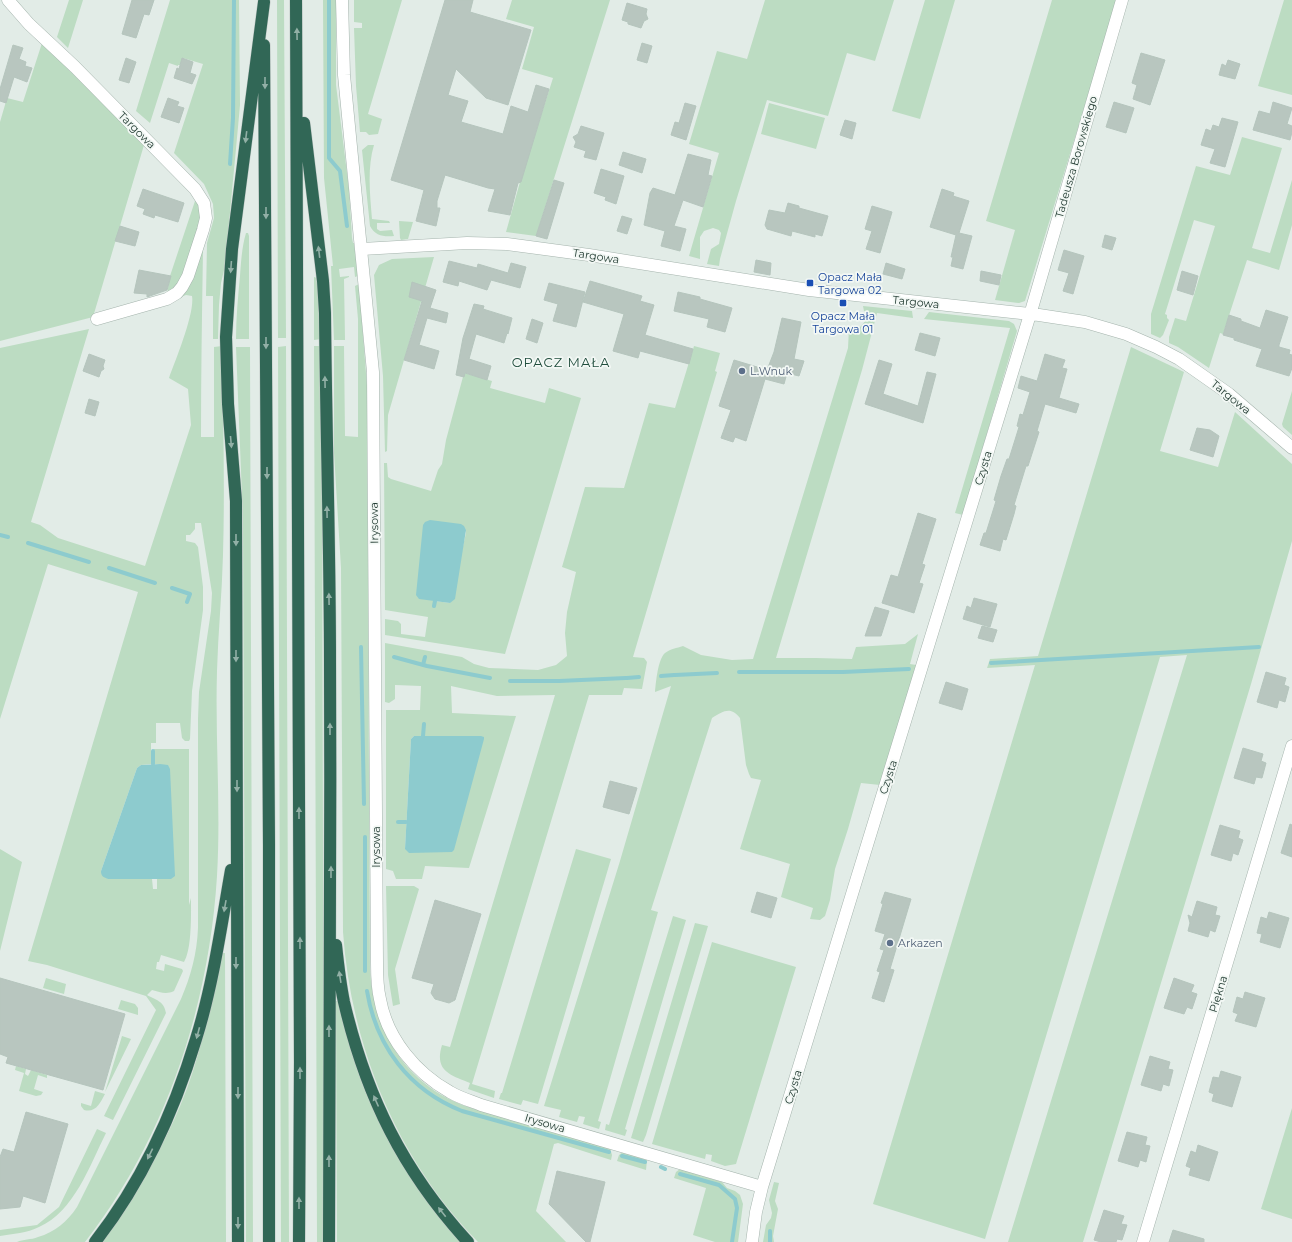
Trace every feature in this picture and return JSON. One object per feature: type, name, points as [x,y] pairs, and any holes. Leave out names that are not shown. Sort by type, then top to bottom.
[{"type":"highway","points":[[296,0],[300,1054],[299,1242]]},
{"type":"highway","points":[[238,1242],[236,501],[228,404],[226,337],[232,249],[264,1]]},
{"type":"highway","points":[[264,1],[269,1242]]},
{"type":"highway","points":[[297,68],[323,281],[325,313],[330,663],[331,911],[329,1003],[329,1242]]},
{"type":"highway","points":[[95,1242],[129,1193],[145,1164],[183,1079],[196,1039],[207,997],[236,840]]},
{"type":"highway","points":[[331,911],[344,1000],[362,1066],[373,1095],[390,1133],[412,1171],[451,1224],[468,1242]]},
{"type":"street","name":"Targowa","points":[[8,0],[29,24],[75,67],[195,188],[200,195],[206,211],[205,224],[185,282],[180,291],[167,299],[97,319]]},
{"type":"street","name":"Irysowa","points":[[342,0],[344,75],[373,372],[377,963],[378,991],[385,1017],[398,1043],[417,1068],[432,1081],[460,1097],[481,1105],[762,1187]]},
{"type":"street","name":"Tadeusza Borowskiego","points":[[1030,314],[1122,0]]},
{"type":"street","name":"Targowa","points":[[362,249],[467,243],[507,244],[589,255],[809,290],[1030,314],[1085,322],[1105,327],[1142,341],[1164,351],[1194,369],[1229,394],[1292,448]]},
{"type":"street","name":"Czysta","points":[[752,1242],[756,1212],[762,1187],[1030,314]]},
{"type":"street","name":"Piękna","points":[[1143,1242],[1292,746]]},
{"type":"green space","points":[[69,0],[83,0],[68,48],[57,37]]},
{"type":"green space","points":[[170,0],[239,0],[240,105],[225,266],[221,283],[218,339],[213,339],[213,296],[206,296],[207,243],[214,218],[213,204],[204,184],[174,153],[203,64],[183,58],[178,66],[169,63],[150,123],[136,111]]},
{"type":"green space","points":[[277,0],[284,0],[286,338],[278,338]]},
{"type":"green space","points":[[323,0],[336,0],[336,85],[349,189],[352,238],[358,276],[355,277],[354,267],[339,269],[340,277],[349,276],[344,279],[345,340],[334,340],[331,266],[333,266],[324,178]]},
{"type":"green space","points":[[354,0],[402,0],[368,114],[382,119],[378,134],[369,135],[366,132],[360,132],[356,86],[354,28],[362,28],[362,23],[354,22]]},
{"type":"green space","points":[[512,0],[610,0],[536,236],[506,232],[520,182],[553,78],[522,69],[534,27],[506,19]]},
{"type":"green space","points":[[765,0],[894,0],[875,61],[847,53],[828,116],[767,100],[736,201],[719,266],[707,264],[711,249],[719,244],[721,233],[719,230],[713,228],[704,231],[700,237],[700,259],[689,256],[719,153],[689,144],[717,51],[747,59]]},
{"type":"green space","points":[[925,0],[955,0],[920,119],[892,111]]},
{"type":"green space","points":[[1052,0],[1117,0],[1025,301],[1019,303],[995,300],[1015,230],[986,221]]},
{"type":"green space","points":[[1284,0],[1292,0],[1292,95],[1258,86]]},
{"type":"green space","points":[[42,43],[144,145],[93,317],[0,341],[0,122],[7,98],[23,102]]},
{"type":"green space","points":[[769,103],[825,118],[816,149],[761,134]]},
{"type":"green space","points":[[1242,137],[1282,148],[1252,248],[1270,253],[1292,180],[1292,225],[1279,270],[1247,260],[1223,334],[1220,333],[1209,368],[1178,347],[1169,343],[1169,337],[1175,318],[1186,321],[1215,226],[1194,220],[1165,314],[1169,320],[1163,335],[1160,338],[1151,334],[1151,314],[1196,166],[1230,175]]},
{"type":"green space","points":[[368,145],[374,145],[370,163],[372,219],[389,221],[390,223],[377,223],[377,229],[380,231],[392,230],[394,236],[377,234],[370,226],[362,150]]},
{"type":"green space","points":[[196,198],[201,213],[197,236],[177,289],[167,294],[170,276]]},
{"type":"green space","points":[[399,221],[413,222],[408,239],[401,240],[400,238]]},
{"type":"green space","points":[[246,233],[248,233],[249,236],[249,339],[236,339],[241,260]]},
{"type":"green space","points":[[203,250],[201,437],[214,437],[214,347],[222,346],[224,477],[223,555],[217,697],[217,876],[212,925],[204,973],[193,1022],[178,1069],[160,1115],[139,1159],[114,1202],[85,1242],[17,1242],[44,1235],[55,1229],[65,1222],[77,1207],[181,999],[191,973],[198,928],[199,692],[211,611],[212,593],[201,523],[195,523],[195,529],[190,535],[186,535],[186,541],[195,543],[198,547],[203,587],[203,610],[192,691],[190,739],[189,741],[185,741],[182,738],[180,723],[156,723],[156,743],[151,743],[151,764],[141,765],[137,768],[101,871],[108,879],[152,879],[153,889],[157,889],[157,879],[171,879],[160,764],[155,764],[154,749],[189,749],[189,905],[191,898],[190,940],[187,956],[184,962],[161,955],[159,962],[157,962],[156,969],[164,971],[165,964],[182,969],[183,971],[174,991],[166,993],[152,990],[147,995],[161,1003],[166,1013],[113,1120],[104,1116],[156,1010],[146,996],[47,965],[28,961],[138,592],[48,564],[0,719],[0,348],[89,329],[31,522],[40,525],[58,538],[145,566],[191,425],[188,389],[169,378],[191,313],[192,296],[186,295],[178,298]]},
{"type":"green space","points":[[434,257],[388,415],[387,451],[385,452],[383,376],[374,275],[379,265],[392,259]]},
{"type":"green space","points":[[314,277],[317,278],[321,339],[314,340]]},
{"type":"green space","points":[[359,284],[367,386],[370,970],[376,1009],[391,1044],[402,1060],[415,1075],[447,1098],[472,1108],[610,1148],[612,1155],[611,1160],[558,1143],[554,1144],[536,1211],[566,1242],[478,1242],[449,1210],[424,1175],[402,1138],[383,1099],[368,1059],[356,1017],[348,975],[343,932],[341,568],[334,453],[334,346],[344,346],[345,436],[358,437],[358,319],[355,286]]},
{"type":"green space","points":[[863,306],[912,311],[913,318],[877,313],[862,370],[776,658],[852,659],[856,647],[905,644],[918,634],[910,664],[916,665],[880,785],[861,783],[835,869],[830,900],[825,916],[820,920],[810,919],[813,908],[781,897],[790,864],[740,849],[761,780],[751,778],[749,774],[746,765],[740,718],[737,714],[727,711],[712,718],[651,910],[658,912],[598,1121],[601,1122],[599,1129],[583,1124],[585,1117],[579,1116],[577,1122],[559,1117],[561,1110],[544,1106],[620,861],[671,686],[655,692],[661,660],[665,653],[683,646],[701,655],[732,660],[753,659],[848,348],[849,328],[857,329],[860,327],[864,323],[869,312],[864,311]]},
{"type":"green space","points":[[929,312],[1009,321],[1014,324],[1017,331],[963,515],[955,513],[1010,328],[924,319]]},
{"type":"green space","points":[[286,346],[289,1242],[281,1242],[278,347]]},
{"type":"green space","points":[[314,346],[320,346],[322,458],[324,1242],[317,1242]]},
{"type":"green space","points":[[694,346],[720,353],[715,371],[717,372],[633,657],[644,658],[647,662],[642,689],[624,688],[622,695],[589,695],[472,1084],[495,1091],[494,1098],[468,1089],[470,1083],[450,1074],[442,1066],[440,1054],[442,1045],[450,1047],[555,695],[497,696],[451,686],[452,713],[516,716],[469,868],[425,866],[422,879],[396,879],[393,871],[386,869],[386,710],[420,710],[421,686],[395,685],[395,699],[389,703],[385,702],[385,643],[462,657],[474,664],[489,668],[538,670],[556,665],[567,656],[565,633],[567,612],[576,572],[562,567],[585,487],[624,488],[649,403],[675,408]],"holes":[[[414,736],[484,737],[405,849],[411,739]]]},
{"type":"green space","points":[[236,347],[250,347],[253,1242],[246,1242],[243,521]]},
{"type":"green space","points":[[1131,347],[1184,372],[1160,451],[1218,467],[1235,412],[1292,464],[1292,541],[1251,684],[1083,1242],[1008,1242],[1187,655],[1160,657],[985,1239],[873,1204],[1035,665],[987,668],[990,659],[1038,656]]},
{"type":"green space","points":[[464,373],[492,381],[490,388],[545,403],[549,388],[581,398],[505,654],[385,635],[385,619],[398,621],[401,624],[401,634],[425,637],[428,617],[385,610],[384,463],[387,463],[388,477],[391,479],[431,491],[438,470],[442,464],[446,440]],"holes":[[[465,528],[466,533],[450,603],[435,601]]]},
{"type":"green space","points":[[1292,391],[1292,435],[1283,427],[1282,424]]},
{"type":"green space","points":[[0,849],[22,862],[0,951]]},
{"type":"green space","points":[[576,849],[611,859],[538,1104],[523,1100],[521,1105],[499,1099]]},
{"type":"green space","points":[[386,886],[414,886],[419,889],[395,969],[400,1004],[393,1006],[388,975]]},
{"type":"green space","points":[[673,916],[686,920],[625,1129],[627,1130],[625,1136],[605,1130],[606,1124],[609,1125]]},
{"type":"green space","points":[[695,923],[708,926],[643,1142],[631,1138]]},
{"type":"green space","points":[[712,942],[796,967],[736,1164],[725,1166],[711,1161],[712,1155],[706,1154],[705,1159],[652,1144]]},
{"type":"green space","points":[[222,953],[225,953],[226,1242],[102,1242],[147,1173],[173,1123],[193,1071],[209,1012]]},
{"type":"green space","points":[[46,978],[66,984],[64,994],[43,988]]},
{"type":"green space","points":[[121,1000],[135,1004],[138,1008],[138,1015],[118,1009]]},
{"type":"green space","points":[[336,1001],[339,1001],[349,1044],[357,1069],[376,1116],[387,1138],[413,1182],[460,1242],[337,1242]]},
{"type":"green space","points":[[122,1036],[131,1039],[105,1092]]},
{"type":"green space","points":[[16,1066],[26,1069],[25,1074],[28,1076],[31,1070],[47,1075],[47,1078],[38,1075],[34,1089],[43,1092],[41,1095],[36,1096],[19,1091],[24,1073],[15,1070]]},
{"type":"green space","points":[[95,1091],[105,1094],[95,1109],[88,1111],[84,1110],[81,1103],[91,1106]]},
{"type":"green space","points":[[1292,1108],[1292,1219],[1261,1209]]},
{"type":"green space","points":[[97,1129],[106,1133],[80,1186],[62,1210],[51,1220],[30,1231],[0,1236],[0,1230],[37,1225],[59,1207]]},
{"type":"green space","points":[[623,1152],[647,1160],[646,1170],[617,1161],[619,1155]]},
{"type":"green space","points":[[680,1169],[722,1182],[727,1188],[740,1195],[743,1204],[738,1242],[715,1242],[693,1235],[706,1188],[674,1178],[676,1172]]},
{"type":"green space","points":[[774,1182],[779,1183],[775,1201],[778,1209],[773,1236],[774,1242],[763,1242],[766,1225],[771,1218],[772,1213],[769,1200]]},
{"type":"water","points":[[430,520],[461,524],[466,530],[455,599],[450,603],[419,599],[416,595],[423,525],[425,522]]},
{"type":"water","points":[[414,736],[484,737],[454,850],[452,852],[409,853],[405,849],[411,739]]},
{"type":"water","points":[[141,765],[168,765],[170,769],[175,876],[171,879],[105,878],[101,871],[137,768]]},
{"type":"building","points":[[132,0],[154,0],[149,15],[144,14],[136,38],[122,34]]},
{"type":"building","points":[[445,0],[473,0],[470,12],[531,30],[508,105],[486,98],[456,69],[448,95],[468,101],[461,122],[503,134],[511,106],[528,112],[536,85],[549,89],[521,182],[518,183],[510,215],[488,211],[495,189],[445,175],[437,201],[437,208],[440,208],[436,226],[416,221],[424,190],[391,180]]},
{"type":"building","points":[[627,3],[647,9],[646,14],[648,19],[644,21],[641,28],[628,24],[628,22],[622,20]]},
{"type":"building","points":[[642,43],[652,46],[647,63],[637,60]]},
{"type":"building","points":[[13,45],[23,48],[19,59],[26,62],[25,66],[32,68],[27,82],[14,77],[6,103],[0,101],[0,89]]},
{"type":"building","points":[[1141,53],[1165,60],[1150,105],[1133,99],[1137,85],[1132,83]]},
{"type":"building","points":[[126,58],[136,62],[129,83],[119,80]]},
{"type":"building","points":[[182,58],[193,62],[190,73],[196,75],[192,84],[174,78],[177,68],[179,69]]},
{"type":"building","points":[[1228,60],[1240,64],[1235,79],[1219,75],[1222,64],[1226,66]]},
{"type":"building","points":[[168,98],[179,102],[177,106],[184,108],[179,123],[161,117]]},
{"type":"building","points":[[1114,102],[1134,108],[1126,133],[1106,127]]},
{"type":"building","points":[[1273,102],[1292,108],[1287,124],[1292,126],[1290,140],[1253,130],[1259,111],[1270,114]]},
{"type":"building","points":[[685,103],[696,106],[686,140],[671,135],[675,122],[679,123]]},
{"type":"building","points":[[1222,118],[1238,122],[1225,167],[1210,163],[1215,149],[1201,145],[1206,129],[1211,131],[1213,125],[1219,127]]},
{"type":"building","points":[[845,120],[856,123],[852,139],[840,135]]},
{"type":"building","points":[[581,126],[604,133],[596,160],[584,157],[586,151],[574,147],[576,142],[573,137],[578,134]]},
{"type":"building","points":[[623,152],[646,159],[642,173],[619,165]]},
{"type":"building","points":[[688,154],[711,160],[708,175],[712,176],[703,207],[683,200],[674,226],[686,229],[680,251],[661,246],[665,231],[644,225],[650,193],[653,188],[675,195]]},
{"type":"building","points":[[601,169],[624,176],[616,204],[605,200],[606,197],[594,193]]},
{"type":"building","points":[[554,180],[564,183],[547,239],[536,236]]},
{"type":"building","points":[[143,189],[184,203],[178,222],[155,215],[154,218],[143,214],[145,209],[137,206]]},
{"type":"building","points":[[942,189],[954,193],[953,196],[969,201],[959,233],[972,236],[963,269],[951,266],[953,257],[951,257],[956,235],[930,227]]},
{"type":"building","points":[[788,203],[799,206],[799,208],[828,216],[822,236],[815,234],[815,237],[792,231],[791,236],[767,229],[765,225],[769,210],[785,213]]},
{"type":"building","points":[[872,206],[892,212],[880,253],[866,249],[872,231],[865,229]]},
{"type":"building","points":[[622,216],[632,219],[627,234],[617,231]]},
{"type":"building","points":[[120,226],[139,232],[135,246],[115,241]]},
{"type":"building","points":[[1105,235],[1116,238],[1112,250],[1102,247]]},
{"type":"building","points":[[1064,250],[1084,256],[1073,294],[1063,291],[1069,273],[1058,270]]},
{"type":"building","points":[[756,260],[771,263],[770,275],[754,272]]},
{"type":"building","points":[[449,261],[477,268],[478,264],[508,273],[511,263],[526,267],[520,288],[491,280],[487,290],[459,281],[458,286],[443,282]]},
{"type":"building","points":[[886,263],[905,269],[902,279],[883,274]]},
{"type":"building","points":[[139,270],[171,276],[167,290],[147,297],[147,294],[134,293]]},
{"type":"building","points":[[981,271],[1001,275],[999,285],[980,281]]},
{"type":"building","points":[[1182,271],[1198,276],[1193,295],[1177,290]]},
{"type":"building","points":[[590,281],[642,296],[640,301],[654,305],[645,335],[693,349],[689,364],[640,351],[638,358],[613,351],[624,314],[583,302]]},
{"type":"building","points":[[412,282],[436,290],[430,308],[448,313],[446,323],[427,318],[419,345],[439,351],[434,369],[404,360],[422,301],[409,297]]},
{"type":"building","points":[[549,283],[585,292],[576,327],[553,321],[558,304],[544,300]]},
{"type":"building","points":[[678,292],[700,297],[700,299],[732,308],[725,332],[707,327],[709,319],[674,311]]},
{"type":"building","points":[[474,304],[484,306],[483,309],[512,318],[504,343],[476,334],[469,359],[491,366],[487,380],[465,373],[464,377],[456,375],[463,338]]},
{"type":"building","points":[[1266,310],[1288,317],[1279,347],[1290,350],[1289,354],[1292,355],[1292,368],[1289,376],[1256,366],[1262,349],[1223,335],[1229,315],[1260,328]]},
{"type":"building","points":[[782,318],[801,322],[794,359],[804,361],[799,376],[787,373],[784,384],[765,379],[746,441],[735,437],[733,442],[721,438],[731,410],[719,406],[734,360],[767,370],[774,352]]},
{"type":"building","points":[[532,319],[543,323],[537,343],[526,339]]},
{"type":"building","points":[[920,333],[940,338],[935,356],[915,350]]},
{"type":"building","points":[[89,354],[105,360],[103,366],[104,369],[101,371],[99,377],[83,371]]},
{"type":"building","points":[[1045,354],[1065,360],[1062,368],[1067,369],[1059,398],[1079,404],[1076,413],[1045,404],[1037,431],[1039,432],[1028,466],[1026,466],[1014,505],[1016,506],[1014,514],[1006,540],[1003,539],[1000,551],[980,545],[984,533],[986,533],[996,501],[994,500],[1001,476],[1007,459],[1009,459],[1019,427],[1017,426],[1020,414],[1023,415],[1030,392],[1018,388],[1021,376],[1037,381]]},
{"type":"building","points":[[879,360],[892,364],[883,394],[918,406],[927,372],[936,374],[923,423],[865,404]]},
{"type":"building","points":[[89,399],[99,402],[95,416],[85,413]]},
{"type":"building","points":[[1197,428],[1210,430],[1219,436],[1213,457],[1190,450]]},
{"type":"building","points":[[918,513],[936,519],[922,564],[925,565],[919,583],[923,584],[914,613],[882,603],[891,575],[898,577]]},
{"type":"building","points":[[974,598],[997,604],[990,627],[963,619],[967,606],[971,608]]},
{"type":"building","points":[[875,607],[889,611],[881,636],[865,636]]},
{"type":"building","points":[[982,626],[997,630],[993,642],[978,638]]},
{"type":"building","points":[[1266,672],[1286,678],[1284,685],[1289,687],[1285,702],[1279,700],[1277,708],[1257,702]]},
{"type":"building","points":[[946,682],[968,689],[962,710],[939,703]]},
{"type":"building","points":[[1243,748],[1263,754],[1261,761],[1266,763],[1262,778],[1256,777],[1254,784],[1234,778]]},
{"type":"building","points":[[610,781],[637,788],[629,814],[603,807]]},
{"type":"building","points":[[1290,824],[1292,825],[1292,857],[1281,853]]},
{"type":"building","points":[[1220,825],[1240,831],[1238,838],[1243,840],[1238,855],[1233,853],[1231,861],[1211,855]]},
{"type":"building","points":[[757,892],[777,898],[771,918],[751,912]]},
{"type":"building","points":[[885,892],[911,899],[890,969],[894,970],[884,1002],[872,998],[880,972],[877,971],[884,950],[880,949],[885,934],[875,931]]},
{"type":"building","points":[[435,900],[481,914],[455,1000],[449,1003],[435,999],[431,993],[434,984],[412,978]]},
{"type":"building","points":[[1197,901],[1217,907],[1215,915],[1220,916],[1215,932],[1210,930],[1208,937],[1188,931],[1190,923],[1188,915],[1192,917]]},
{"type":"building","points":[[1269,912],[1289,918],[1280,948],[1260,942],[1262,934],[1257,933],[1261,917],[1267,919]]},
{"type":"building","points":[[0,978],[125,1014],[103,1090],[6,1063],[8,1057],[0,1054]]},
{"type":"building","points":[[1174,978],[1194,985],[1191,992],[1197,994],[1192,1009],[1187,1007],[1184,1014],[1164,1008]]},
{"type":"building","points":[[1245,992],[1265,998],[1256,1027],[1235,1021],[1238,1014],[1233,1012],[1237,997],[1243,999]]},
{"type":"building","points":[[1150,1056],[1170,1062],[1168,1069],[1173,1070],[1169,1086],[1163,1084],[1161,1091],[1141,1085]]},
{"type":"building","points":[[1221,1071],[1241,1077],[1232,1107],[1212,1101],[1214,1094],[1209,1092],[1213,1077],[1219,1078]]},
{"type":"building","points":[[26,1112],[68,1124],[45,1203],[23,1196],[20,1207],[0,1209],[0,1157],[3,1149],[14,1152]]},
{"type":"building","points":[[1127,1132],[1147,1137],[1145,1145],[1150,1146],[1146,1162],[1140,1160],[1138,1167],[1118,1161]]},
{"type":"building","points":[[1198,1145],[1218,1152],[1209,1181],[1189,1175],[1191,1168],[1186,1166],[1191,1151],[1196,1153]]},
{"type":"building","points":[[557,1171],[605,1182],[590,1242],[586,1242],[549,1204]]},
{"type":"building","points":[[1104,1210],[1124,1216],[1121,1224],[1127,1225],[1122,1240],[1117,1239],[1116,1242],[1101,1242],[1094,1240]]},
{"type":"building","points":[[1173,1230],[1204,1239],[1204,1242],[1169,1242]]},
{"type":"waterway","points":[[230,164],[233,118],[234,0]]},
{"type":"waterway","points":[[329,0],[329,158],[340,171],[347,226]]},
{"type":"waterway","points":[[0,535],[8,537]]},
{"type":"waterway","points":[[28,543],[89,562]]},
{"type":"waterway","points":[[109,568],[155,583]]},
{"type":"waterway","points":[[172,588],[190,594],[187,602]]},
{"type":"waterway","points":[[434,606],[435,601]]},
{"type":"waterway","points":[[361,647],[364,804]]},
{"type":"waterway","points":[[991,663],[1259,647]]},
{"type":"waterway","points":[[394,657],[427,666],[490,678]]},
{"type":"waterway","points":[[423,665],[425,657]]},
{"type":"waterway","points":[[739,672],[843,672],[909,669]]},
{"type":"waterway","points":[[675,675],[717,673]]},
{"type":"waterway","points":[[661,676],[674,675]]},
{"type":"waterway","points":[[627,678],[639,677]]},
{"type":"waterway","points":[[510,681],[559,681],[626,678]]},
{"type":"waterway","points":[[423,736],[424,724]]},
{"type":"waterway","points":[[153,751],[153,764]]},
{"type":"waterway","points":[[398,822],[406,822]]},
{"type":"waterway","points":[[365,837],[365,971]]},
{"type":"waterway","points":[[367,991],[371,1011],[387,1048],[398,1064],[426,1091],[443,1102],[462,1111],[609,1152]]},
{"type":"waterway","points":[[622,1156],[645,1162]]},
{"type":"waterway","points":[[661,1167],[665,1169]]},
{"type":"waterway","points":[[680,1174],[719,1185],[735,1199],[737,1208],[732,1242]]},
{"type":"waterway","points":[[770,1231],[770,1242]]},
{"type":"place","name":"Opacz Mała Targowa 02","points":[[810,283]]},
{"type":"place","name":"Opacz Mała Targowa 01","points":[[843,303]]},
{"type":"place","name":"L.Wnuk","points":[[742,371]]},
{"type":"place","name":"Arkazen","points":[[890,943]]},
{"type":"district","name":"OPACZ MAŁA","points":[[561,362]]}]
